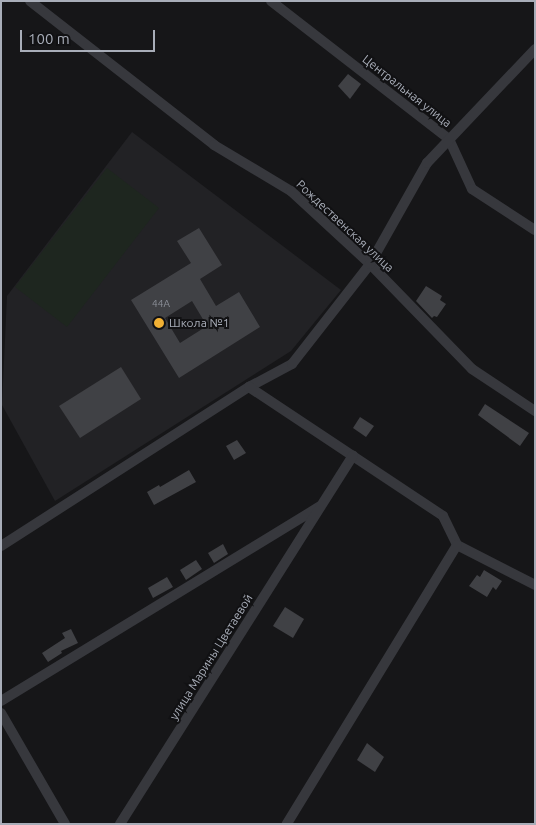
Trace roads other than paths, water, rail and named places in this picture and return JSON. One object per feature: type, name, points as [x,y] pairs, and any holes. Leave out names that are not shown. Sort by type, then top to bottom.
[{"type":"street","name":"Рождественская улица","points":[[30,1],[214,145],[291,191],[370,264],[472,369],[535,411]]},
{"type":"street","name":"Центральная улица","points":[[271,1],[449,139],[472,189],[535,230]]},
{"type":"street","points":[[1,546],[249,387],[292,364],[370,264],[427,163],[535,49]]},
{"type":"street","points":[[249,387],[443,516],[457,545],[535,585]]},
{"type":"street","name":"улица Марины Цветаевой","points":[[120,824],[353,456]]},
{"type":"street","name":"улица Марины Цветаевой","points":[[1,701],[323,504]]},
{"type":"street","points":[[287,824],[457,545]]},
{"type":"street","points":[[1,713],[65,824]]},
{"type":"place","name":"Школа №1","points":[[159,323]]}]
